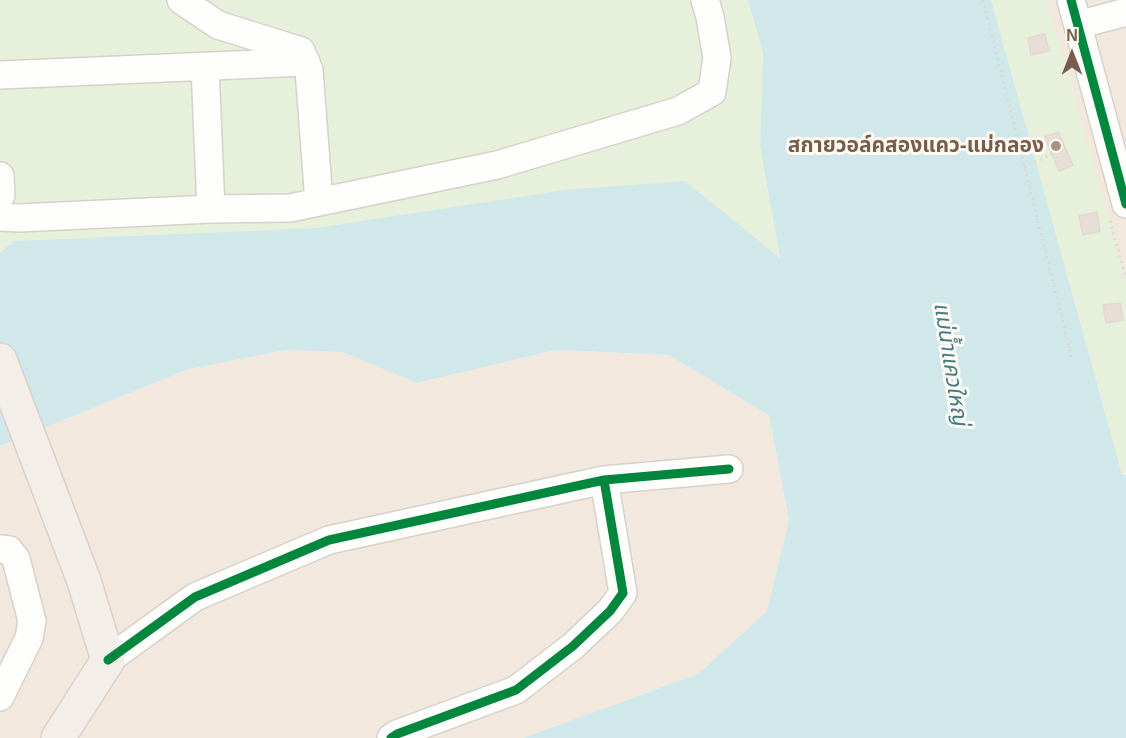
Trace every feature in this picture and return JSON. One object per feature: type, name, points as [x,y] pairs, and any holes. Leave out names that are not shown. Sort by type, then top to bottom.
[{"type":"main road","points":[[0,360],[84,581],[108,660],[58,738]]},
{"type":"street","points":[[181,0],[218,25],[301,51],[309,70],[319,202]]},
{"type":"street","points":[[0,196],[19,218],[211,209],[290,208],[497,165],[678,111],[712,92],[717,58],[705,0]]},
{"type":"street","points":[[1126,12],[1075,12],[1126,204]]},
{"type":"street","points":[[0,75],[306,63]]},
{"type":"street","points":[[205,67],[211,209]]},
{"type":"street","points":[[108,660],[195,597],[329,540],[604,480],[729,469]]},
{"type":"street","points":[[391,738],[516,690],[573,646],[610,611],[622,593],[604,480]]},
{"type":"street","points":[[0,549],[9,550],[16,559],[32,621],[29,638],[0,697]]},
{"type":"path","points":[[983,0],[1072,359]]},
{"type":"path","points":[[1024,167],[1052,154]]},
{"type":"shaded area","points":[[999,0],[1126,0],[1126,342]]},
{"type":"shaded area","points":[[286,350],[342,352],[418,383],[556,350],[669,355],[769,414],[789,520],[767,611],[698,674],[523,738],[0,738],[0,446],[186,370]]},
{"type":"green space","points":[[0,0],[748,0],[763,53],[760,146],[780,258],[564,190],[315,228],[13,241],[0,253]]},
{"type":"green space","points":[[990,0],[1047,0],[1126,277],[1126,473],[1122,474]]},
{"type":"water","name":"แม่น้ำแควใหญ่","points":[[748,0],[991,0],[1122,474],[1126,475],[1126,738],[523,738],[698,674],[767,611],[789,520],[769,415],[669,355],[556,350],[417,383],[342,352],[286,350],[186,370],[0,446],[0,253],[13,241],[315,228],[564,190],[685,181],[780,258],[760,146],[763,53]]},
{"type":"building","points":[[1045,34],[1049,51],[1031,55],[1028,38]]},
{"type":"building","name":"สกายวอล์คสองแคว-แม่กลอง","points":[[1058,132],[1073,165],[1059,171],[1045,137]]},
{"type":"building","points":[[1097,212],[1100,231],[1083,235],[1079,216]]},
{"type":"building","points":[[1120,303],[1123,320],[1106,323],[1103,305]]},
{"type":"cycle path","points":[[1071,0],[1126,204]]},
{"type":"cycle path","points":[[108,660],[195,597],[329,540],[604,480],[729,469]]},
{"type":"cycle path","points":[[391,738],[516,690],[573,646],[610,611],[623,593],[604,480]]},
{"type":"place","name":"สกายวอล์คสองแคว-แม่กลอง","points":[[1056,146]]}]
